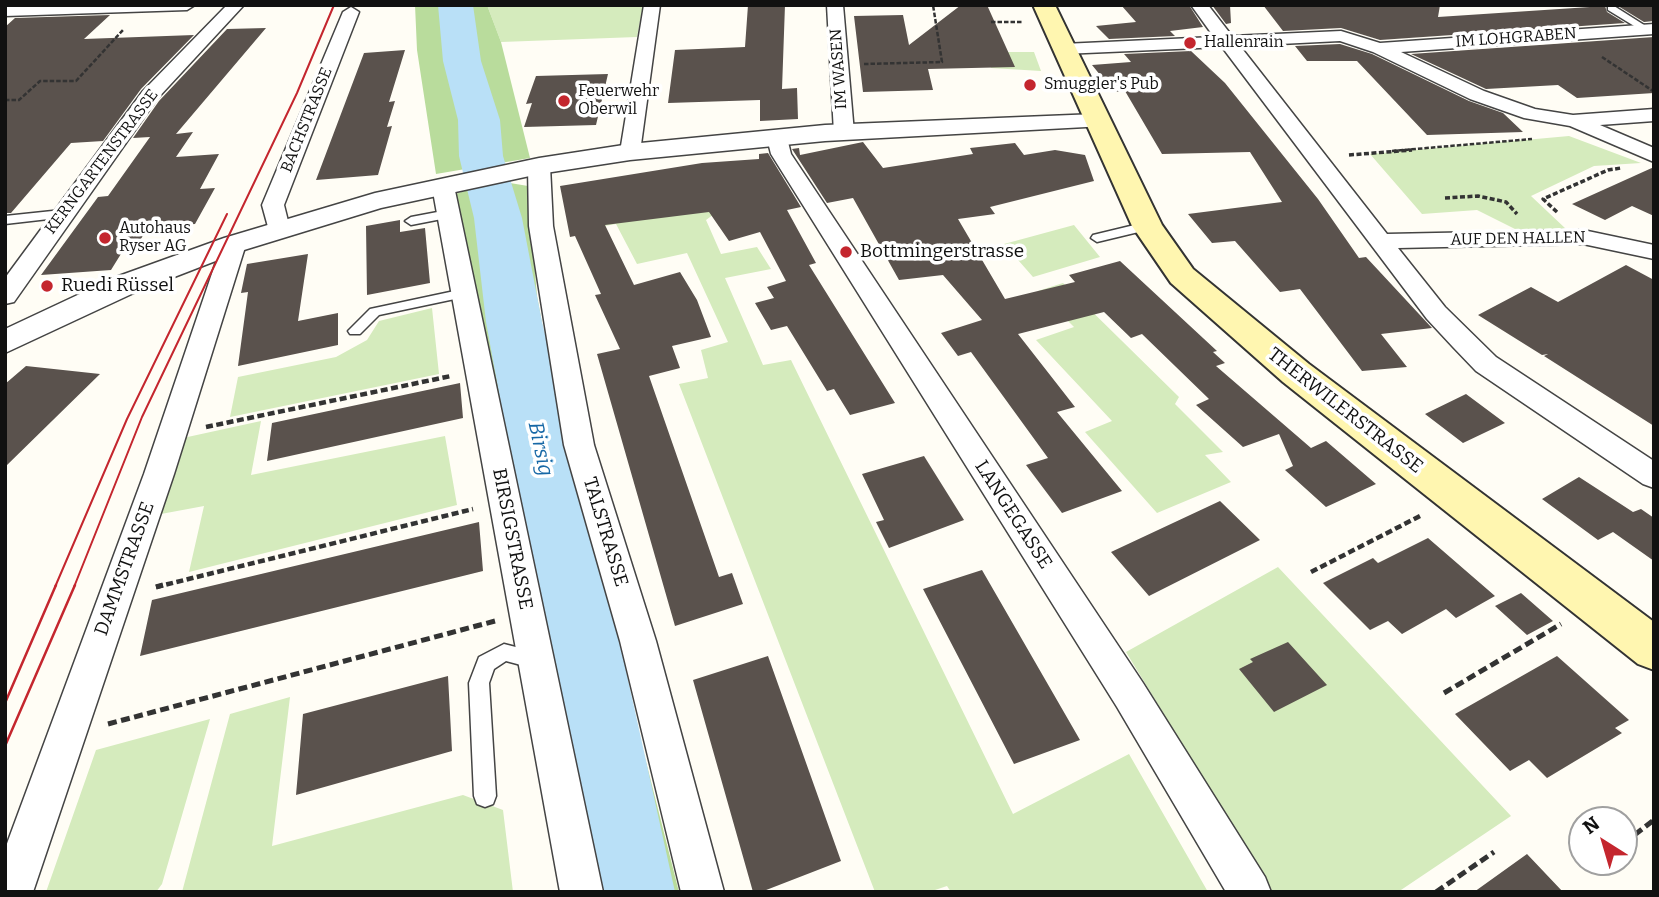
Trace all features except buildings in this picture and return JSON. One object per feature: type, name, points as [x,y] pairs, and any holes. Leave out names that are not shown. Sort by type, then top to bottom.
[{"type":"main road","points":[[1044,5],[1096,121]]},
{"type":"main road","name":"THERWILERSTRASSE","points":[[1096,121],[1147,226],[1182,276],[1203,296],[1296,373],[1654,649]]},
{"type":"street","points":[[5,11],[187,5]]},
{"type":"street","name":"KERNGARTENSTRASSE","points":[[5,296],[150,95],[236,5]]},
{"type":"street","points":[[630,152],[652,5]]},
{"type":"street","name":"IM WASEN","points":[[835,5],[844,133]]},
{"type":"street","points":[[1200,6],[1222,5]]},
{"type":"street","points":[[1200,6],[1436,313],[1486,364],[1654,476]]},
{"type":"street","name":"BACHSTRASSE","points":[[278,229],[273,205],[351,12]]},
{"type":"street","name":"IM LOHGRABEN","points":[[1379,48],[1650,30]]},
{"type":"street","points":[[1063,49],[1327,35],[1351,38],[1379,48],[1498,104],[1553,119],[1573,121],[1654,115]]},
{"type":"street","points":[[5,342],[127,284],[278,229],[375,201],[539,166],[630,152],[777,138],[1096,121]]},
{"type":"street","points":[[1573,121],[1654,156]]},
{"type":"street","name":"LANGEGASSE","points":[[777,138],[781,154],[1130,695],[1250,892]]},
{"type":"street","name":"TALSTRASSE","points":[[539,166],[541,226],[579,444],[638,641],[703,892]]},
{"type":"street","name":"BIRSIGSTRASSE","points":[[443,186],[582,892]]},
{"type":"street","name":"AUF DEN HALLEN","points":[[1381,241],[1583,237],[1654,252]]},
{"type":"street","name":"DAMMSTRASSE","points":[[11,892],[172,434],[234,244]]},
{"type":"lane","points":[[1611,8],[1650,30]]},
{"type":"lane","points":[[5,220],[62,214]]},
{"type":"lane","points":[[411,221],[448,214]]},
{"type":"lane","points":[[1097,238],[1147,226]]},
{"type":"lane","points":[[355,331],[375,312],[464,293]]},
{"type":"lane","points":[[485,796],[479,683],[486,663],[503,652],[536,660]]},
{"type":"path","points":[[839,64],[942,62],[933,5]]},
{"type":"path","points":[[5,100],[19,100],[40,81],[76,81],[145,6]]},
{"type":"path","points":[[936,22],[945,22]]},
{"type":"path","points":[[1570,35],[1654,92]]},
{"type":"path","points":[[1317,157],[1540,139]]},
{"type":"path","points":[[1583,237],[1543,199],[1608,170],[1631,167]]},
{"type":"path","points":[[1446,198],[1478,196],[1506,202],[1539,238]]},
{"type":"path","points":[[172,434],[479,371]]},
{"type":"path","points":[[115,597],[505,501]]},
{"type":"path","points":[[1311,572],[1417,519]]},
{"type":"path","points":[[1444,692],[1595,604]]},
{"type":"path","points":[[66,735],[527,613]]},
{"type":"path","points":[[1638,832],[1654,820]]},
{"type":"path","points":[[1436,892],[1494,852]]},
{"type":"green space","points":[[415,5],[487,5],[501,42],[530,158],[436,174],[417,50]]},
{"type":"green space","points":[[487,5],[643,5],[637,37],[501,42]]},
{"type":"green space","points":[[987,52],[1034,52],[1041,71],[991,68]]},
{"type":"green space","points":[[1569,136],[1641,163],[1594,166],[1531,196],[1566,229],[1519,231],[1477,210],[1422,214],[1370,154]]},
{"type":"green space","points":[[498,181],[528,186],[537,296],[561,426],[679,892],[591,892],[455,194]]},
{"type":"green space","points":[[665,191],[733,200],[706,220],[721,254],[757,247],[771,269],[725,278],[763,365],[791,360],[1013,814],[1129,754],[1208,892],[951,892],[947,886],[929,892],[875,892],[679,384],[708,378],[701,350],[728,342],[687,253],[637,264],[616,224],[587,229]]},
{"type":"green space","points":[[1074,225],[1100,257],[1033,277],[1004,244]]},
{"type":"green space","points":[[1063,283],[1179,397],[1175,404],[1223,452],[1205,455],[1231,482],[1157,513],[1085,432],[1112,421],[1036,340],[1074,327],[1038,291]]},
{"type":"green space","points":[[432,308],[439,374],[230,417],[238,377],[336,357],[367,340],[379,321]]},
{"type":"green space","points":[[261,421],[251,475],[445,436],[457,505],[189,572],[204,506],[161,514],[183,438]]},
{"type":"green space","points":[[1278,567],[1511,816],[1398,892],[1272,892],[1126,652]]},
{"type":"green space","points":[[290,697],[272,846],[463,795],[503,810],[513,892],[182,892],[230,714]]},
{"type":"green space","points":[[210,719],[162,884],[156,892],[46,892],[96,750]]},
{"type":"waterway","name":"Birsig","points":[[455,5],[462,61],[479,120],[481,156],[498,218],[514,322],[587,666],[630,892]]},
{"type":"tram line","points":[[74,587],[142,417],[297,93],[334,5]]},
{"type":"tram line","points":[[55,587],[127,419],[227,214]]},
{"type":"tram line","points":[[5,703],[56,585]]},
{"type":"tram line","points":[[5,746],[75,585]]},
{"type":"place","name":"Hallenrain","points":[[1190,43]]},
{"type":"place","name":"Smuggler's Pub","points":[[1030,85]]},
{"type":"place","name":"Feuerwehr Oberwil","points":[[564,101]]},
{"type":"place","name":"Autohaus Ryser AG","points":[[105,238]]},
{"type":"place","name":"Bottmingerstrasse","points":[[846,252]]},
{"type":"place","name":"Ruedi Rüssel","points":[[47,286]]}]
